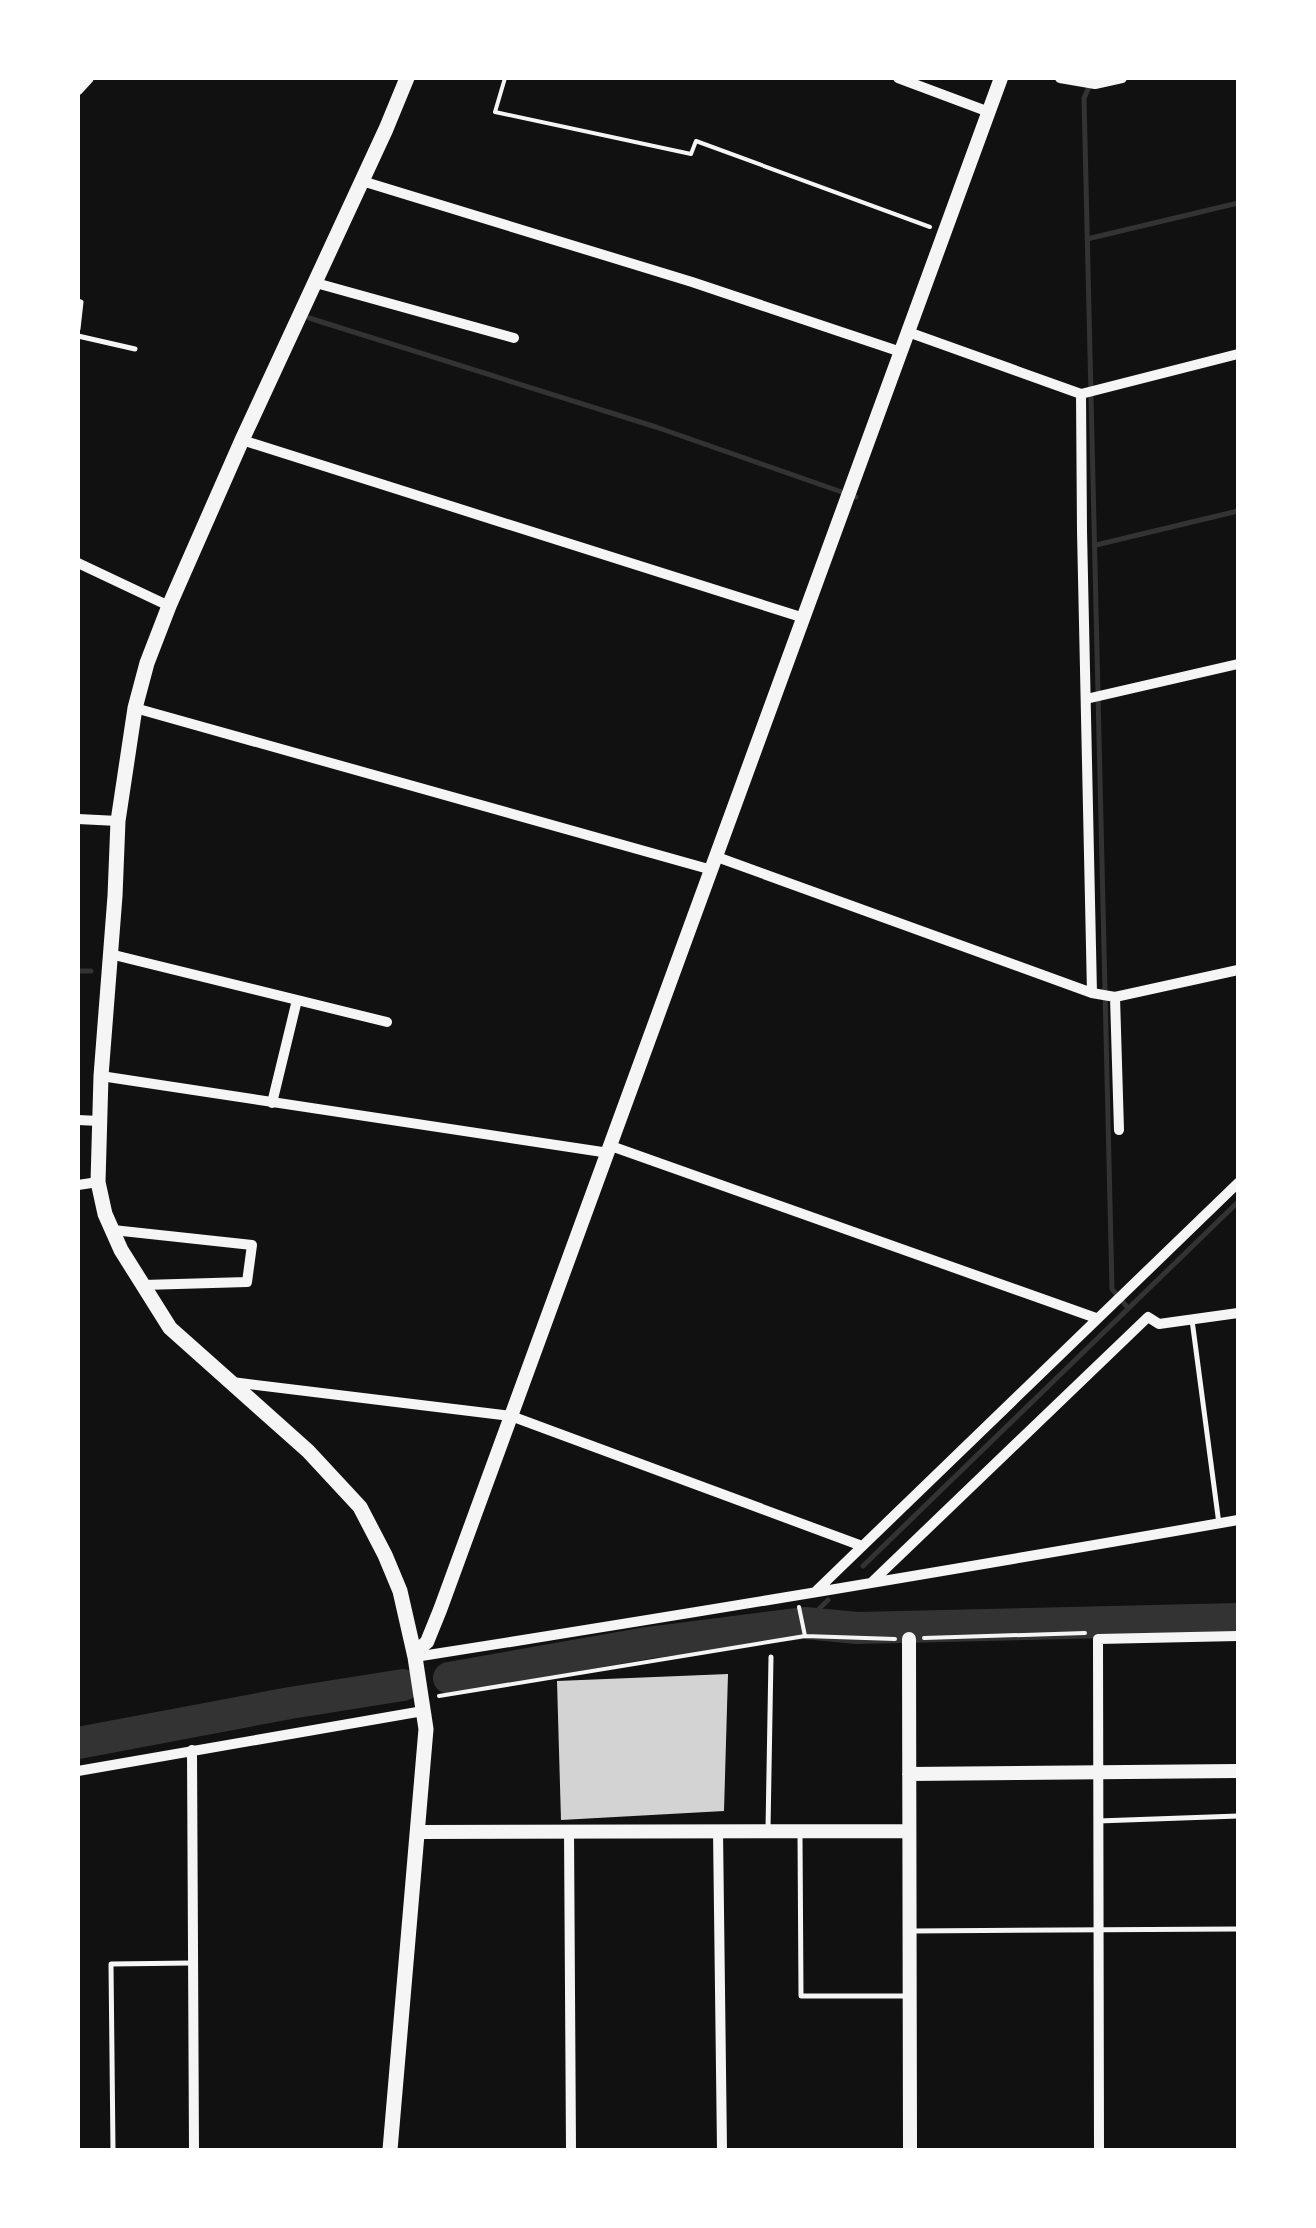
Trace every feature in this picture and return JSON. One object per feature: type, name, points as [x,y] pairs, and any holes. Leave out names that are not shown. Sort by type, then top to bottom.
[{"type":"main road","points":[[390,2150],[426,1729],[400,1592],[386,1555],[360,1507],[308,1451],[170,1328],[121,1250],[105,1214],[98,1182],[98,1121],[118,821],[135,708],[147,663],[242,440],[407,78]]},
{"type":"street","points":[[78,90],[90,78]]},
{"type":"street","points":[[898,78],[988,112]]},
{"type":"street","points":[[414,1655],[428,1642],[1001,78]]},
{"type":"street","points":[[1060,78],[1095,84],[1122,78]]},
{"type":"street","points":[[362,182],[692,282],[901,352]]},
{"type":"street","points":[[316,282],[514,338]]},
{"type":"street","points":[[908,332],[1081,394],[1238,354]]},
{"type":"street","points":[[1081,394],[1092,993]]},
{"type":"street","points":[[242,440],[804,618]]},
{"type":"street","points":[[78,563],[169,606]]},
{"type":"street","points":[[1086,699],[1238,664]]},
{"type":"street","points":[[135,708],[715,864],[1092,993],[1114,998],[1238,970]]},
{"type":"street","points":[[78,819],[118,821]]},
{"type":"street","points":[[110,954],[387,1022]]},
{"type":"street","points":[[1114,998],[1119,1130]]},
{"type":"street","points":[[272,1103],[297,1000]]},
{"type":"street","points":[[101,1076],[610,1150],[1096,1318]]},
{"type":"street","points":[[78,1120],[98,1121]]},
{"type":"street","points":[[78,1185],[98,1182]]},
{"type":"street","points":[[814,1593],[1238,1183]]},
{"type":"street","points":[[112,1230],[252,1245],[247,1282],[143,1285]]},
{"type":"street","points":[[872,1582],[1148,1317],[1159,1324],[1238,1313]]},
{"type":"street","points":[[231,1382],[511,1416],[862,1546]]},
{"type":"street","points":[[414,1655],[798,1597],[1238,1520]]},
{"type":"street","points":[[1099,2150],[1098,1639],[1238,1636]]},
{"type":"street","points":[[909,1639],[910,2150]]},
{"type":"street","points":[[78,1771],[422,1705]]},
{"type":"street","points":[[192,1750],[194,2150]]},
{"type":"street","points":[[909,1774],[1238,1771]]},
{"type":"street","points":[[569,1830],[570,2150]]},
{"type":"street","points":[[718,1830],[722,2150]]},
{"type":"street","points":[[419,1832],[908,1831]]},
{"type":"lane","points":[[78,301],[78,332],[135,349]]},
{"type":"lane","points":[[1192,1320],[1219,1524]]},
{"type":"lane","points":[[768,1831],[771,1657]]},
{"type":"lane","points":[[1098,1820],[1238,1816]]},
{"type":"lane","points":[[800,1831],[801,1996],[908,1996]]},
{"type":"lane","points":[[909,1930],[1238,1929]]},
{"type":"lane","points":[[113,2150],[111,1964],[193,1964]]},
{"type":"path","points":[[505,78],[495,112],[691,154],[696,141],[944,232]]},
{"type":"path","points":[[798,1597],[805,1636]]},
{"type":"path","points":[[422,1705],[805,1636],[909,1639],[1088,1633],[1098,1639]]},
{"type":"building","points":[[728,1674],[724,1811],[561,1820],[557,1681]]},
{"type":"waterway","points":[[1093,78],[1084,98],[1112,1289],[1128,1308]]},
{"type":"waterway","points":[[1087,239],[1238,203]]},
{"type":"waterway","points":[[309,318],[656,427],[856,497]]},
{"type":"waterway","points":[[1096,545],[1238,511]]},
{"type":"waterway","points":[[78,971],[91,971]]},
{"type":"waterway","points":[[863,1566],[1238,1202]]},
{"type":"waterway","points":[[805,1623],[828,1600]]},
{"type":"waterway","points":[[805,1623],[857,1628],[1238,1619]]},
{"type":"waterway","points":[[449,1678],[647,1643],[796,1624]]},
{"type":"waterway","points":[[78,1743],[403,1685]]}]
